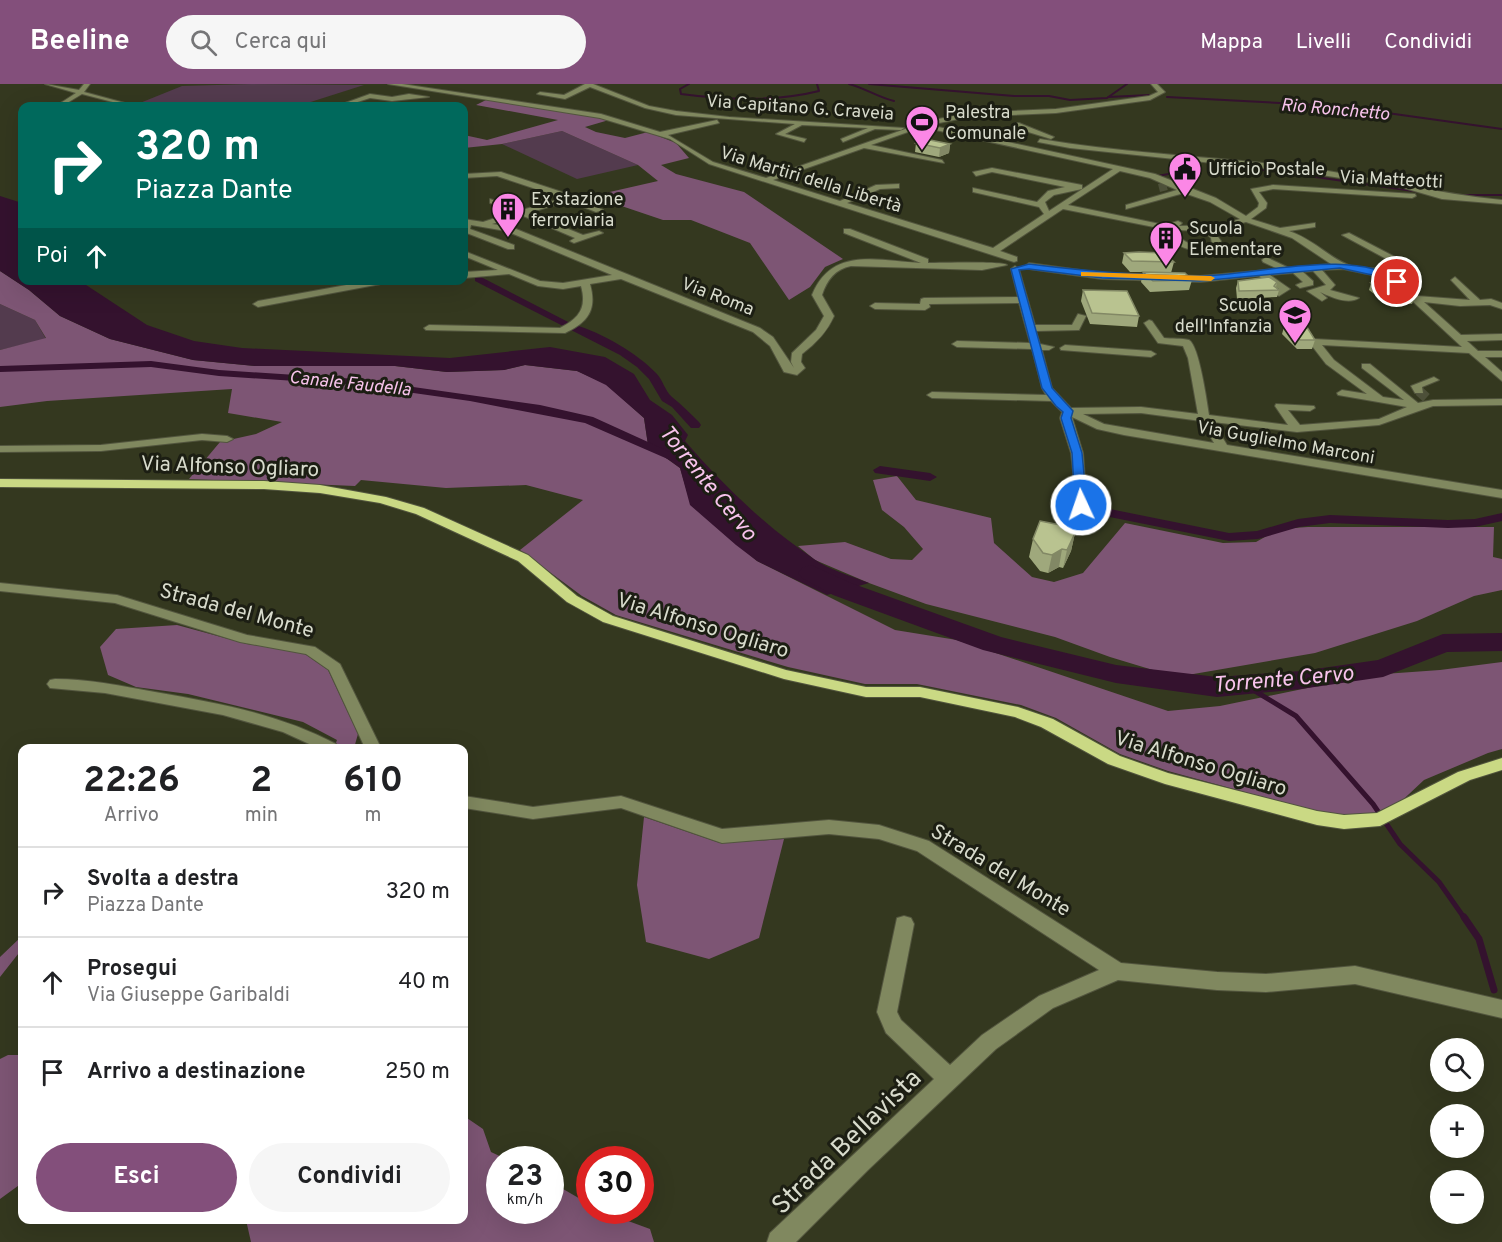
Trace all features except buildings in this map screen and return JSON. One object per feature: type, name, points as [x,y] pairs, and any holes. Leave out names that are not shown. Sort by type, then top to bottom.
[{"type":"main road","name":"Via Alfonso Ogliaro","points":[[0,483],[264,485],[320,489],[382,500],[420,511],[523,558],[572,599],[608,619],[784,674],[866,692],[920,692],[1018,712],[1047,723],[1092,750],[1114,760],[1165,778],[1317,818],[1344,822],[1380,819],[1464,776],[1502,764]]},
{"type":"street","points":[[48,84],[83,88],[122,102]]},
{"type":"street","points":[[64,102],[83,88],[94,84]]},
{"type":"street","name":"Via Martiri della Libertà","points":[[391,84],[576,111],[661,134],[681,143],[711,163],[838,204],[994,250],[1014,264]]},
{"type":"street","points":[[540,94],[565,97],[589,84]]},
{"type":"street","name":"Via Capitano G. Craveia","points":[[589,84],[647,107],[676,113],[729,119],[907,129]]},
{"type":"street","points":[[764,181],[919,125],[987,113],[1080,109],[1150,98],[1162,92],[1154,84]]},
{"type":"street","points":[[539,86],[578,91]]},
{"type":"street","points":[[417,87],[422,91],[468,101],[466,102]]},
{"type":"street","points":[[354,102],[370,96],[392,99],[413,96],[448,101]]},
{"type":"street","points":[[662,119],[676,113]]},
{"type":"street","points":[[661,134],[729,119]]},
{"type":"street","points":[[945,120],[943,123],[949,130]]},
{"type":"street","points":[[804,122],[779,134],[804,140]]},
{"type":"street","points":[[1017,124],[1027,130],[1056,139]]},
{"type":"street","points":[[919,125],[960,132],[1152,176],[1165,187]]},
{"type":"street","points":[[843,140],[881,126]]},
{"type":"street","points":[[1038,131],[1101,156],[1099,163]]},
{"type":"street","points":[[960,132],[1274,167],[1418,188],[1450,197]]},
{"type":"street","points":[[864,146],[942,162]]},
{"type":"street","points":[[711,163],[731,157]]},
{"type":"street","points":[[994,250],[1119,168]]},
{"type":"street","points":[[976,174],[992,170],[1079,187]]},
{"type":"street","points":[[468,176],[498,174],[571,198],[569,199],[599,210]]},
{"type":"street","points":[[838,204],[879,187],[896,186]]},
{"type":"street","points":[[1052,214],[1047,213],[1041,201],[1051,193],[1091,186]]},
{"type":"street","points":[[1144,194],[1165,187],[1185,190],[1213,200],[1248,220],[1286,236],[1357,277],[1385,276]]},
{"type":"street","name":"Via Matteotti","points":[[1248,220],[1262,208],[1263,203],[1254,191],[1273,187],[1502,202]]},
{"type":"street","points":[[976,190],[1042,205]]},
{"type":"street","points":[[1129,207],[1185,190]]},
{"type":"street","points":[[484,224],[569,199]]},
{"type":"street","points":[[493,201],[582,238]]},
{"type":"street","points":[[1062,206],[1172,227],[1204,228],[1248,220]]},
{"type":"street","points":[[1172,227],[1182,220]]},
{"type":"street","name":"Via Roma","points":[[468,221],[508,229],[736,324],[757,329],[775,343],[788,370],[797,372],[800,368],[796,362],[797,353],[820,334],[829,316],[817,295],[828,274],[835,267],[851,263],[982,267],[1003,265],[1004,262],[1014,264]]},
{"type":"street","points":[[1286,236],[1312,225]]},
{"type":"street","points":[[1172,227],[1176,240],[1186,247],[1216,247],[1214,236],[1204,228]]},
{"type":"street","points":[[468,231],[511,247]]},
{"type":"street","points":[[847,231],[939,266]]},
{"type":"street","points":[[553,247],[599,233]]},
{"type":"street","points":[[1346,235],[1396,261],[1395,267],[1374,273]]},
{"type":"street","points":[[468,255],[538,283],[563,286],[622,276]]},
{"type":"street","points":[[1266,260],[1292,271],[1310,283],[1300,285]]},
{"type":"street","points":[[1502,378],[1397,282],[1374,273],[1340,266],[1200,279],[1064,272],[1014,264],[1047,388],[1068,411],[1141,410],[1297,429],[1378,422],[1394,418],[1431,402],[1502,402]]},
{"type":"street","points":[[1315,268],[1331,285],[1322,294],[1354,298]]},
{"type":"street","points":[[468,275],[511,272]]},
{"type":"street","points":[[1262,274],[1285,289],[1279,293]]},
{"type":"street","points":[[1455,280],[1478,303]]},
{"type":"street","points":[[429,328],[562,331],[571,327],[583,316],[588,306],[589,295],[585,281]]},
{"type":"street","points":[[258,304],[360,285]]},
{"type":"street","points":[[1414,298],[1491,302],[1502,306]]},
{"type":"street","points":[[875,306],[925,307],[924,301],[1023,300]]},
{"type":"street","points":[[1031,328],[1076,328],[1081,316]]},
{"type":"street","points":[[1149,323],[1161,341],[1187,343],[1193,358],[1204,416],[1224,450]]},
{"type":"street","points":[[1304,333],[1325,357],[1378,398]]},
{"type":"street","points":[[1458,338],[1502,337]]},
{"type":"street","points":[[1314,342],[1502,354]]},
{"type":"street","points":[[957,344],[1049,347]]},
{"type":"street","points":[[1065,348],[1152,354]]},
{"type":"street","points":[[1366,366],[1418,406]]},
{"type":"street","points":[[1419,391],[1416,386],[1434,380]]},
{"type":"street","points":[[1342,393],[1418,406]]},
{"type":"street","points":[[932,395],[1054,398]]},
{"type":"street","points":[[1297,429],[1280,406],[1310,408]]},
{"type":"street","points":[[1068,411],[1066,418],[1077,453],[1081,505]]},
{"type":"street","name":"Via Guglielmo Marconi","points":[[1068,411],[1112,429],[1224,450],[1502,494]]},
{"type":"street","points":[[0,449],[100,448],[202,436],[227,439]]},
{"type":"street","name":"Strada del Monte","points":[[0,587],[117,599],[245,639],[310,650],[334,667],[371,744]]},
{"type":"street","points":[[55,684],[74,683],[128,692],[267,720],[323,744]]},
{"type":"street","name":"Strada del Monte","points":[[468,803],[533,813],[621,802],[722,836],[829,827],[879,832],[923,846],[1117,971]]},
{"type":"street","name":"Strada Bellavista","points":[[904,924],[887,1012],[893,1026],[950,1079]]},
{"type":"street","name":"Strada Bellavista","points":[[778,1242],[989,1042],[1046,1002],[1117,971],[1217,981],[1266,983],[1354,975],[1502,1009]]},
{"type":"shaded area","points":[[364,85],[311,102],[142,102],[182,86]]},
{"type":"shaded area","points":[[488,99],[575,112],[609,120],[585,127],[596,132],[625,138],[648,132],[676,143],[689,158],[661,165],[676,174],[744,192],[843,259],[825,267],[810,287],[789,300],[750,243],[691,220],[663,220],[592,196],[658,181],[638,165],[562,131],[502,144],[468,148],[468,136],[487,140],[558,120],[476,105]]},
{"type":"shaded area","points":[[562,131],[638,165],[577,179],[502,144]]},
{"type":"shaded area","points":[[0,271],[18,285],[29,290],[60,316],[110,339],[193,360],[255,366],[395,366],[447,372],[504,370],[525,365],[577,371],[606,384],[644,418],[648,445],[680,468],[691,505],[757,561],[895,630],[957,640],[1168,711],[1220,706],[1370,675],[1440,670],[1502,662],[1502,749],[1424,780],[1393,809],[1372,817],[1340,818],[1168,771],[1120,754],[1056,718],[1021,705],[917,684],[865,684],[788,667],[616,615],[582,596],[520,550],[583,500],[526,485],[446,488],[361,480],[355,486],[189,479],[220,442],[256,434],[282,422],[228,413],[232,389],[47,401],[0,407],[0,350],[46,338],[35,320],[0,304]]},
{"type":"shaded area","points":[[0,304],[35,320],[46,339],[0,350]]},
{"type":"shaded area","points":[[897,476],[916,500],[991,518],[994,543],[1032,577],[1054,582],[1083,573],[1125,523],[1223,543],[1256,542],[1279,529],[1308,527],[1494,527],[1493,557],[1502,559],[1502,590],[1474,596],[1417,621],[1315,653],[1176,677],[1055,637],[926,604],[815,560],[798,546],[845,542],[891,559],[912,560],[923,549],[904,527],[882,510],[873,480]]},
{"type":"shaded area","points":[[177,625],[247,644],[302,652],[328,670],[358,734],[355,744],[336,744],[337,740],[303,722],[188,694],[136,687],[108,675],[100,647],[116,629]]},
{"type":"shaded area","points":[[644,817],[720,843],[784,839],[759,938],[709,959],[646,942],[637,885]]},
{"type":"shaded area","points":[[18,940],[18,954],[0,977],[0,957]]},
{"type":"shaded area","points":[[8,1055],[18,1055],[18,1186],[0,1199],[0,1059]]},
{"type":"shaded area","points":[[468,1119],[483,1129],[489,1146],[486,1146],[486,1224],[564,1224],[564,1190],[576,1196],[576,1224],[636,1224],[650,1229],[654,1242],[251,1242],[247,1224],[468,1224]]},
{"type":"water","points":[[0,196],[18,202],[18,283],[0,271]]},
{"type":"water","points":[[21,285],[86,285],[147,325],[194,341],[242,348],[450,358],[550,347],[605,357],[634,374],[650,400],[672,415],[688,435],[685,441],[714,474],[762,519],[820,563],[869,583],[827,595],[757,561],[690,505],[680,468],[648,445],[644,418],[606,385],[577,371],[525,365],[504,370],[447,372],[395,366],[255,366],[193,360],[110,339],[60,316]]},
{"type":"waterway","points":[[689,84],[680,89],[681,94],[750,99],[802,95],[819,91],[817,84]]},
{"type":"waterway","points":[[849,84],[894,101]]},
{"type":"waterway","points":[[869,84],[1014,96],[1049,96],[1070,100],[1108,97]]},
{"type":"waterway","points":[[1108,97],[1127,84]]},
{"type":"waterway","name":"Rio Ronchetto","points":[[1108,97],[1150,95]]},
{"type":"waterway","name":"Rio Ronchetto","points":[[1167,97],[1337,106],[1502,129]]},
{"type":"waterway","points":[[1157,176],[1197,169]]},
{"type":"waterway","points":[[1213,169],[1266,170],[1427,193]]},
{"type":"waterway","points":[[1457,195],[1502,195]]},
{"type":"waterway","points":[[478,279],[567,324]]},
{"type":"waterway","points":[[575,328],[624,353],[641,365],[654,377],[666,398],[676,404],[695,425]]},
{"type":"waterway","name":"Canale Faudella","points":[[0,369],[151,364],[219,373],[357,382],[470,397],[589,420],[675,457]]},
{"type":"waterway","points":[[880,470],[930,477]]},
{"type":"waterway","points":[[1085,508],[1229,537],[1258,535],[1298,523],[1330,519],[1448,524],[1475,523],[1502,517]]},
{"type":"waterway","name":"Torrente Cervo","points":[[811,573],[842,589],[993,644],[1116,674],[1217,687],[1301,680],[1383,668],[1443,643],[1502,642]]},
{"type":"waterway","points":[[1245,685],[1296,716],[1373,804],[1400,844],[1439,882],[1465,919]]},
{"type":"waterway","points":[[1464,917],[1479,939],[1494,990]]},
{"type":"tunnel","points":[[1159,188],[1167,186]]},
{"type":"tunnel","points":[[1419,391],[1430,401]]},
{"type":"slow traffic","points":[[1083,274],[1211,278]]},
{"type":"place","name":"Palestra Comunale","points":[[922,151]]},
{"type":"place","name":"Ufficio Postale","points":[[1185,198]]},
{"type":"place","name":"Ex stazione ferroviaria","points":[[508,238]]},
{"type":"place","name":"Scuola Elementare","points":[[1166,267]]},
{"type":"place","name":"Scuola dell'Infanzia","points":[[1295,344]]},
{"type":"route","points":[[1081,505],[1077,453],[1066,418],[1068,411],[1059,404],[1047,388],[1015,269],[1024,269],[1029,266],[1102,276],[1200,279],[1340,266],[1385,276],[1397,282]]}]
